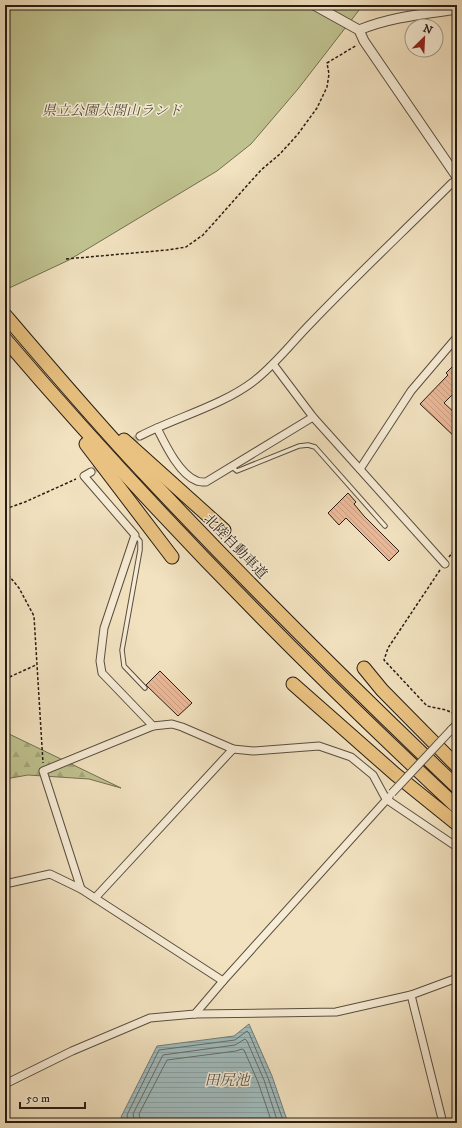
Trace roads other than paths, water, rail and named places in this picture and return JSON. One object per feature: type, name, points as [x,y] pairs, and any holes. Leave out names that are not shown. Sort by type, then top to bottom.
[{"type":"highway","name":"北陸自動車道","points":[[5,315],[103,428],[190,522],[333,668],[457,787]]},
{"type":"highway","points":[[21,334],[119,435],[147,462],[224,530]]},
{"type":"highway","points":[[5,339],[96,443],[184,538],[366,721],[457,807]]},
{"type":"highway","points":[[5,346],[83,440],[172,557]]},
{"type":"highway","points":[[364,668],[382,690],[457,766]]},
{"type":"highway","points":[[293,684],[383,764],[457,824]]},
{"type":"street","points":[[314,5],[359,30],[364,41],[457,177]]},
{"type":"street","points":[[359,30],[374,24],[399,18],[457,9]]},
{"type":"street","points":[[140,436],[215,404],[254,381],[273,364],[323,311],[452,183],[457,181]]},
{"type":"street","points":[[360,469],[411,391],[457,337]]},
{"type":"street","points":[[273,364],[313,417],[445,564]]},
{"type":"street","points":[[157,428],[170,455],[187,475],[197,481],[206,482],[313,417]]},
{"type":"street","points":[[91,472],[84,476],[135,534],[104,628],[100,661],[102,673],[153,726]]},
{"type":"street","points":[[81,889],[43,771],[153,726],[172,724],[233,748],[253,751],[319,746],[350,757],[373,775],[386,799],[457,847]]},
{"type":"street","points":[[194,1014],[386,799],[457,724]]},
{"type":"street","points":[[95,898],[233,748]]},
{"type":"street","points":[[5,884],[50,874],[81,889],[223,981]]},
{"type":"street","points":[[5,1084],[72,1051],[150,1018],[194,1014],[336,1012],[411,995],[457,978]]},
{"type":"street","points":[[411,995],[443,1123]]},
{"type":"lane","points":[[232,467],[237,471],[299,446],[308,445],[315,447],[385,526]]},
{"type":"lane","points":[[135,534],[140,541],[140,550],[122,650],[124,666],[145,688]]},
{"type":"water","name":"田尻池","points":[[249,1024],[272,1076],[288,1123],[127,1123],[121,1117],[157,1046],[234,1036]]},
{"type":"tunnel","points":[[91,472],[140,436]]},
{"type":"park label","name":"県立公園太閤山ランド","points":[[112,110]]}]
